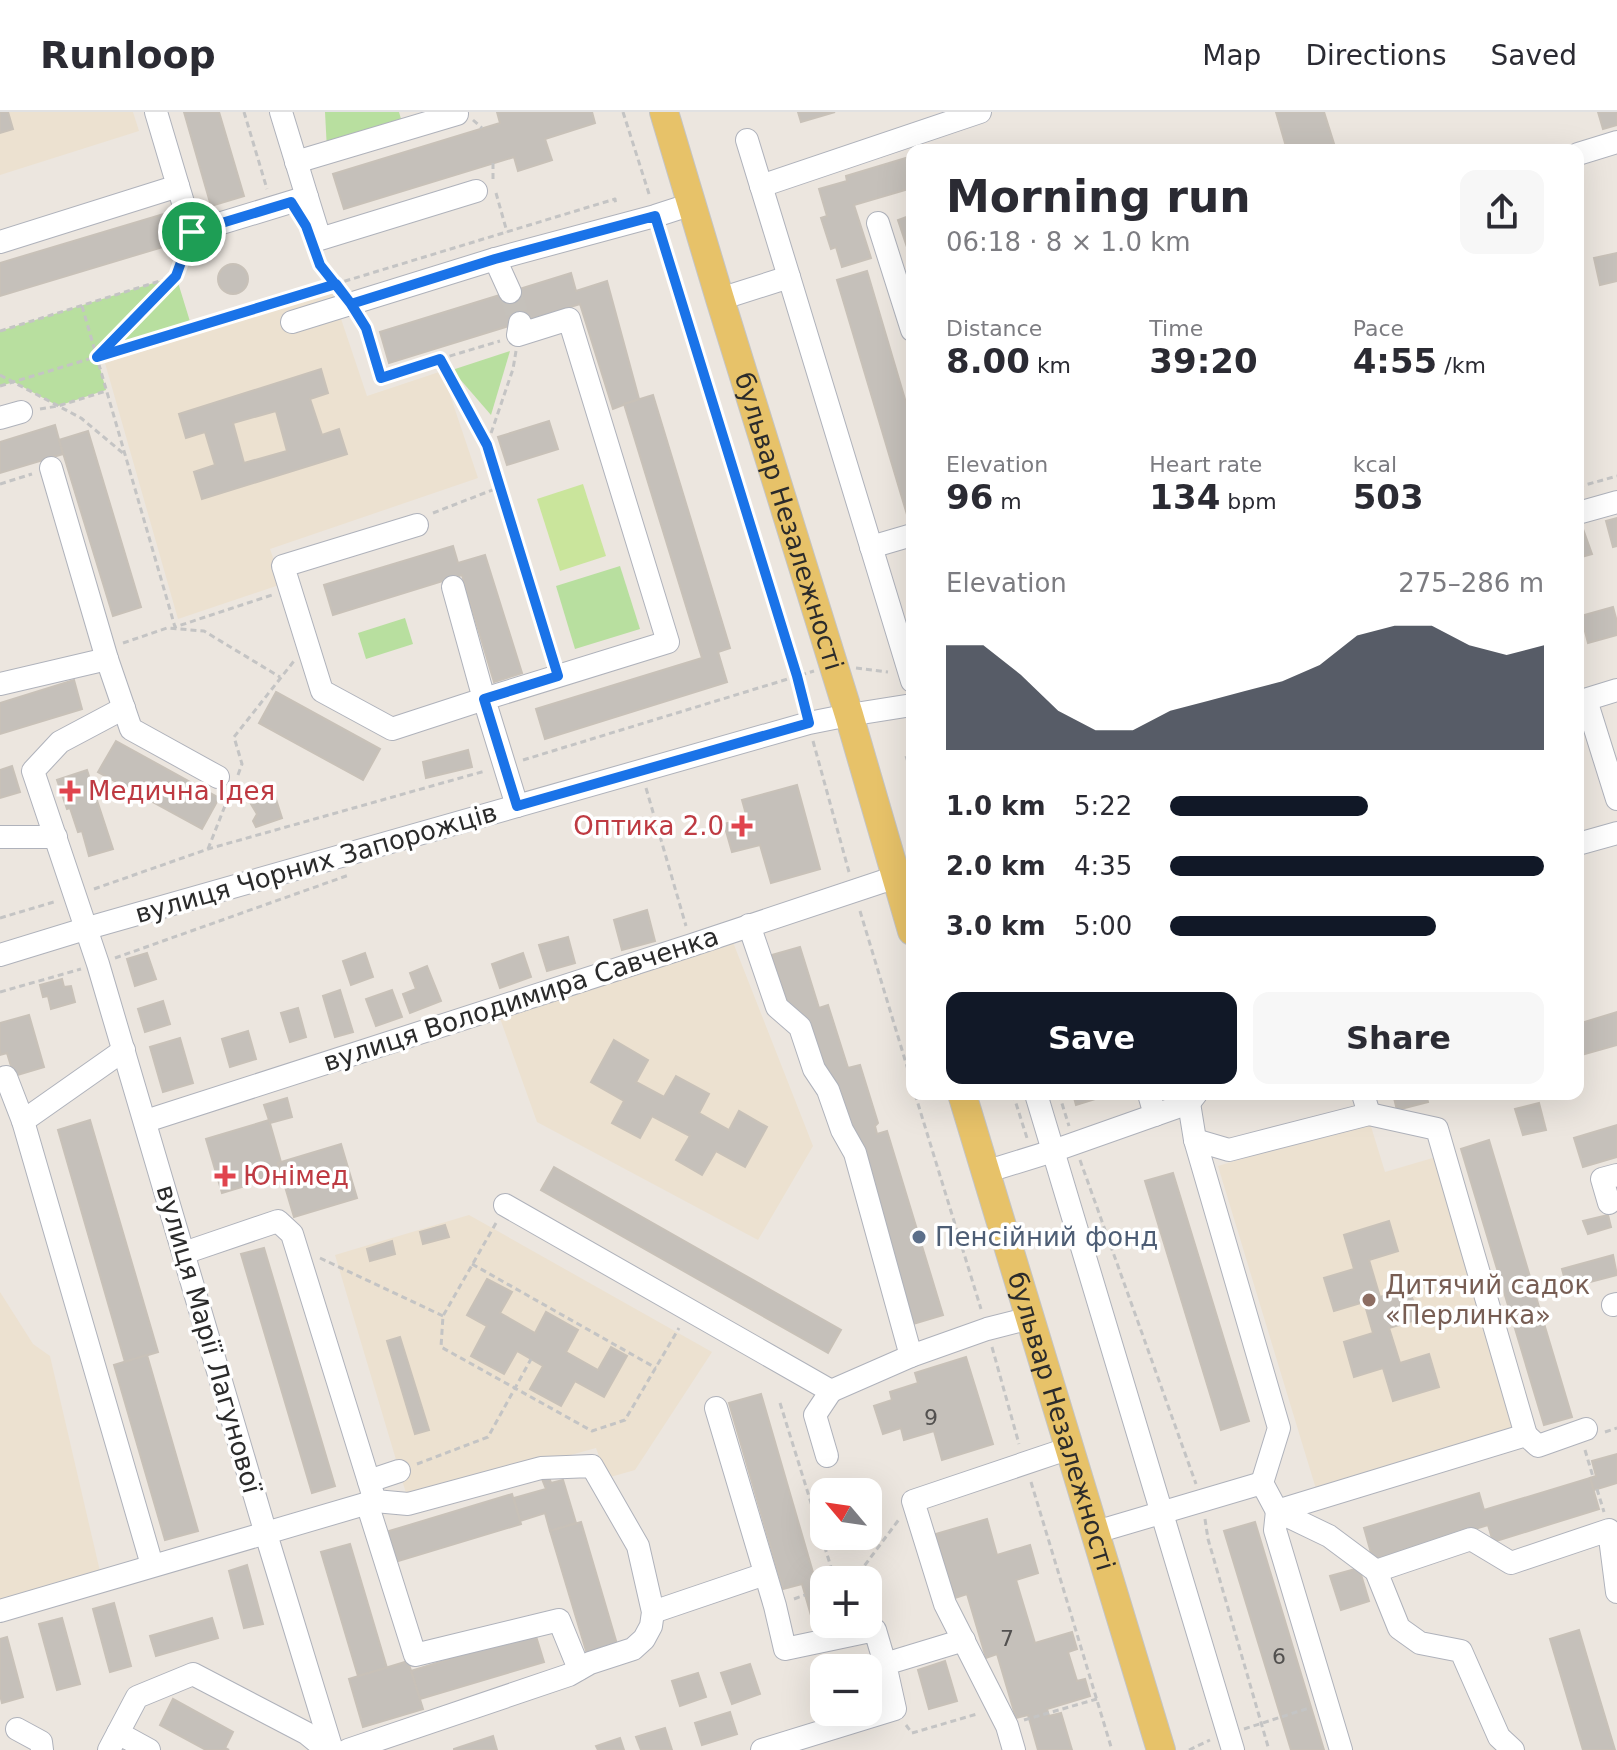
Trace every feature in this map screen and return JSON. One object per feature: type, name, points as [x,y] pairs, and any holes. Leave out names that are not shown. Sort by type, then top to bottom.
[{"type":"main road","name":"бульвар Незалежності","points":[[664,112],[906,911]]},
{"type":"main road","name":"бульвар Незалежності","points":[[964,1100],[1161,1750]]},
{"type":"street","points":[[156,112],[192,232],[307,197]]},
{"type":"street","points":[[281,112],[320,239],[476,191]]},
{"type":"street","points":[[296,162],[406,120],[456,112]]},
{"type":"street","points":[[761,186],[980,112]]},
{"type":"street","points":[[747,140],[906,661]]},
{"type":"street","points":[[1584,152],[1617,142]]},
{"type":"street","points":[[0,242],[178,186]]},
{"type":"street","points":[[292,322],[495,259],[692,204]]},
{"type":"street","points":[[878,223],[906,311]]},
{"type":"street","points":[[495,259],[510,292]]},
{"type":"street","points":[[720,299],[789,277]]},
{"type":"street","points":[[417,525],[283,566],[322,691],[392,729],[668,642],[569,319],[519,329]]},
{"type":"street","points":[[51,468],[131,729],[228,783]]},
{"type":"street","points":[[1584,511],[1617,502]]},
{"type":"street","points":[[871,547],[906,537]]},
{"type":"street","points":[[453,587],[517,806]]},
{"type":"street","points":[[0,684],[106,654]]},
{"type":"street","points":[[1584,700],[1617,690]]},
{"type":"street","name":"вулиця Чорних Запорожців","points":[[0,955],[809,723],[906,706]]},
{"type":"street","points":[[1584,707],[1617,799]]},
{"type":"street","name":"вулиця Марії Лагунової","points":[[124,708],[60,742],[33,771],[88,928],[330,1750]]},
{"type":"street","points":[[1584,842],[1617,833]]},
{"type":"street","points":[[0,837],[56,837]]},
{"type":"street","name":"вулиця Володимира Савченка","points":[[146,1121],[896,877]]},
{"type":"street","points":[[749,925],[777,1007],[800,1027],[814,1069],[828,1090],[842,1130],[855,1153],[911,1356]]},
{"type":"street","points":[[23,1121],[124,1050]]},
{"type":"street","points":[[0,1079],[6,1077],[23,1121],[152,1565]]},
{"type":"street","points":[[1039,1100],[1064,1147],[1161,1512],[1230,1742]]},
{"type":"street","points":[[985,1172],[1064,1147],[1152,1104],[1179,1100]]},
{"type":"street","points":[[1193,1100],[1195,1140],[1279,1428],[1262,1483],[1277,1511],[1275,1530],[1341,1750]]},
{"type":"street","points":[[1195,1140],[1229,1150],[1366,1104],[1437,1129],[1526,1435],[1538,1446],[1582,1430]]},
{"type":"street","points":[[1609,1203],[1602,1179],[1617,1175]]},
{"type":"street","points":[[505,1205],[831,1391]]},
{"type":"street","points":[[184,1253],[278,1221],[292,1234],[415,1655],[559,1620],[579,1669]]},
{"type":"street","points":[[827,1456],[815,1415],[831,1391],[911,1356],[987,1329],[1030,1318]]},
{"type":"street","points":[[716,1408],[785,1649],[875,1630],[895,1709],[762,1750]]},
{"type":"street","points":[[1277,1511],[1526,1435]]},
{"type":"street","points":[[1014,1750],[1007,1726],[945,1604],[913,1501],[1070,1448]]},
{"type":"street","points":[[348,1750],[569,1675],[590,1663],[633,1649],[644,1639],[651,1626],[653,1612],[638,1546],[592,1466],[541,1468],[408,1504],[370,1495]]},
{"type":"street","points":[[0,1611],[266,1534],[370,1495],[399,1471]]},
{"type":"street","points":[[1096,1532],[1262,1483]]},
{"type":"street","points":[[1277,1511],[1329,1536],[1376,1571],[1399,1628],[1420,1643],[1461,1651],[1499,1737],[1513,1750]]},
{"type":"street","points":[[1376,1571],[1471,1539],[1511,1563],[1613,1523],[1617,1592]]},
{"type":"street","points":[[653,1612],[765,1574]]},
{"type":"street","points":[[885,1664],[964,1640]]},
{"type":"street","points":[[149,1750],[113,1741],[137,1697],[193,1674],[306,1733],[330,1750]]},
{"type":"street","points":[[17,1729],[41,1742],[42,1750]]},
{"type":"path","points":[[244,112],[272,207]]},
{"type":"path","points":[[623,112],[797,676],[854,890],[906,1063]]},
{"type":"path","points":[[493,163],[493,186],[507,232]]},
{"type":"path","points":[[0,386],[615,199],[622,225]]},
{"type":"path","points":[[97,357],[176,276],[192,232]]},
{"type":"path","points":[[315,252],[320,265],[366,328],[381,378],[519,329],[513,369],[487,445]]},
{"type":"path","points":[[0,331],[176,276]]},
{"type":"path","points":[[82,306],[175,627]]},
{"type":"path","points":[[440,359],[487,445],[558,676]]},
{"type":"path","points":[[0,375],[89,423],[125,454]]},
{"type":"path","points":[[10,415],[58,406],[106,390]]},
{"type":"path","points":[[0,484],[51,468]]},
{"type":"path","points":[[1584,485],[1617,476]]},
{"type":"path","points":[[417,525],[421,518],[500,487]]},
{"type":"path","points":[[106,654],[167,628],[290,589]]},
{"type":"path","points":[[175,627],[204,631],[280,677]]},
{"type":"path","points":[[208,849],[228,783],[242,764],[234,737],[308,646]]},
{"type":"path","points":[[0,910],[2,918],[76,896],[208,849],[504,765],[797,676]]},
{"type":"path","points":[[641,771],[692,945]]},
{"type":"path","points":[[0,992],[98,964]]},
{"type":"path","points":[[917,1100],[1112,1750]]},
{"type":"path","points":[[1060,1100],[1064,1147],[1201,1500],[1208,1539],[1269,1750]]},
{"type":"path","points":[[505,1205],[443,1316],[441,1347],[592,1431],[625,1420],[689,1310]]},
{"type":"path","points":[[296,1247],[443,1316]]},
{"type":"path","points":[[472,1264],[656,1368]]},
{"type":"path","points":[[399,1471],[488,1437],[531,1359]]},
{"type":"path","points":[[780,1403],[832,1566]]},
{"type":"path","points":[[1582,1430],[1593,1477]]},
{"type":"path","points":[[864,1566],[913,1501]]},
{"type":"path","points":[[895,1709],[912,1733],[977,1714],[1007,1726],[1097,1699]]},
{"type":"path","points":[[1189,1750],[1230,1742],[1262,1723],[1326,1702]]},
{"type":"shaded area","points":[[0,112],[133,112],[139,131],[0,175]]},
{"type":"shaded area","points":[[332,292],[367,396],[442,371],[478,478],[270,549],[282,584],[178,619],[105,363]]},
{"type":"shaded area","points":[[729,932],[813,1146],[758,1240],[537,1122],[496,1007]]},
{"type":"shaded area","name":"Дитячий садок «Перлинка»","points":[[1369,1120],[1385,1172],[1436,1157],[1519,1427],[1316,1489],[1218,1166]]},
{"type":"shaded area","points":[[469,1215],[712,1352],[635,1470],[607,1478],[596,1448],[408,1500],[335,1255]]},
{"type":"shaded area","points":[[0,1292],[33,1344],[50,1356],[102,1580],[0,1611]]},
{"type":"green space","points":[[325,112],[399,112],[403,126],[327,150]]},
{"type":"green space","points":[[176,276],[192,328],[97,357],[106,390],[58,406],[14,382],[0,386],[0,331]]},
{"type":"green space","points":[[510,351],[491,415],[452,370]]},
{"type":"green space","points":[[583,484],[606,556],[560,571],[537,499]]},
{"type":"green space","points":[[620,566],[640,629],[575,649],[556,586]]},
{"type":"green space","points":[[405,618],[413,644],[366,659],[358,633]]},
{"type":"building","points":[[0,112],[8,112],[13,129],[0,133]]},
{"type":"building","points":[[184,112],[219,112],[244,196],[211,206]]},
{"type":"building","points":[[497,112],[592,112],[595,123],[545,139],[552,160],[518,171],[514,157],[344,209],[333,174],[500,123]]},
{"type":"building","points":[[798,112],[835,112],[801,122]]},
{"type":"building","points":[[1276,112],[1324,112],[1334,144],[1285,144]]},
{"type":"building","points":[[1598,112],[1617,112],[1617,125],[1603,129]]},
{"type":"building","points":[[906,158],[906,190],[854,205],[871,258],[842,267],[836,247],[831,249],[821,218],[827,216],[819,189],[847,181],[846,176]]},
{"type":"building","points":[[167,213],[176,243],[0,296],[0,263]]},
{"type":"building","points":[[906,217],[906,244],[898,220]]},
{"type":"building","points":[[1617,253],[1617,281],[1600,285],[1594,258]]},
{"type":"building","points":[[233,264],[244,268],[248,279],[244,290],[233,294],[222,290],[218,279],[222,268]]},
{"type":"building","points":[[867,271],[906,403],[906,511],[837,280]]},
{"type":"building","points":[[571,273],[576,291],[607,281],[639,399],[613,409],[580,304],[389,363],[380,332]]},
{"type":"building","points":[[321,369],[328,393],[310,399],[322,435],[339,429],[347,454],[202,499],[194,472],[215,465],[205,432],[186,438],[179,414]],"holes":[[[276,411],[287,451],[244,463],[233,423]]]},
{"type":"building","points":[[653,395],[730,648],[718,652],[727,682],[545,739],[536,709],[702,658],[624,404]]},
{"type":"building","points":[[549,421],[558,449],[507,465],[498,437]]},
{"type":"building","points":[[55,425],[63,454],[0,473],[0,442]]},
{"type":"building","points":[[88,431],[141,607],[113,616],[59,440]]},
{"type":"building","points":[[1617,518],[1617,546],[1613,547],[1606,521]]},
{"type":"building","points":[[1584,532],[1592,554],[1584,556]]},
{"type":"building","points":[[453,546],[458,563],[485,555],[522,673],[494,682],[462,575],[333,615],[324,585]]},
{"type":"building","points":[[1613,607],[1617,635],[1588,643],[1584,615]]},
{"type":"building","points":[[74,680],[82,709],[0,734],[0,703]]},
{"type":"building","points":[[276,692],[380,749],[363,780],[259,723]]},
{"type":"building","points":[[116,741],[219,798],[202,829],[98,772]]},
{"type":"building","points":[[468,750],[472,767],[426,778],[423,762]]},
{"type":"building","points":[[12,766],[20,792],[0,798],[0,770]]},
{"type":"building","points":[[87,770],[113,849],[89,856],[82,831],[78,832],[57,780]]},
{"type":"building","points":[[797,785],[820,869],[771,883],[760,845],[732,852],[724,824],[747,818],[742,800]]},
{"type":"building","points":[[275,796],[282,818],[256,827],[253,821],[257,814],[251,804]]},
{"type":"building","points":[[647,910],[655,941],[622,950],[614,920]]},
{"type":"building","points":[[568,937],[575,963],[547,971],[539,945]]},
{"type":"building","points":[[800,947],[819,1008],[828,1005],[848,1068],[860,1065],[878,1123],[875,1126],[877,1134],[887,1131],[943,1315],[913,1324],[821,1076],[802,1014],[792,1017],[772,955]]},
{"type":"building","points":[[147,953],[156,979],[135,986],[127,959]]},
{"type":"building","points":[[365,953],[373,977],[351,985],[343,961]]},
{"type":"building","points":[[523,953],[531,977],[500,988],[492,964]]},
{"type":"building","points":[[427,966],[441,1001],[410,1013],[403,994],[416,989],[410,973]]},
{"type":"building","points":[[62,979],[64,987],[71,986],[75,1002],[51,1009],[48,996],[43,997],[40,985]]},
{"type":"building","points":[[340,990],[353,1032],[335,1037],[323,996]]},
{"type":"building","points":[[392,990],[402,1017],[376,1026],[366,999]]},
{"type":"building","points":[[163,1001],[170,1024],[145,1032],[138,1009]]},
{"type":"building","points":[[298,1008],[306,1037],[290,1042],[281,1013]]},
{"type":"building","points":[[1617,1012],[1617,1045],[1584,1054],[1584,1022]]},
{"type":"building","points":[[29,1015],[44,1067],[14,1076],[7,1053],[0,1055],[0,1023]]},
{"type":"building","points":[[248,1031],[256,1059],[230,1067],[222,1039]]},
{"type":"building","points":[[180,1038],[193,1083],[163,1092],[150,1047]]},
{"type":"building","points":[[614,1040],[648,1060],[636,1082],[664,1097],[676,1076],[709,1094],[699,1113],[729,1130],[739,1111],[767,1127],[745,1167],[716,1151],[702,1175],[676,1160],[690,1136],[652,1116],[640,1138],[612,1123],[624,1101],[591,1082]]},
{"type":"building","points":[[287,1098],[292,1117],[270,1123],[264,1105]]},
{"type":"building","points":[[1075,1100],[1092,1100],[1076,1105]]},
{"type":"building","points":[[1394,1100],[1428,1100],[1428,1102],[1397,1110]]},
{"type":"building","points":[[1539,1103],[1546,1130],[1523,1135],[1515,1109]]},
{"type":"building","points":[[90,1120],[158,1352],[125,1362],[58,1130]]},
{"type":"building","points":[[269,1120],[282,1175],[222,1193],[206,1139]]},
{"type":"building","points":[[1617,1125],[1617,1157],[1583,1167],[1574,1138]]},
{"type":"building","points":[[1489,1140],[1572,1417],[1544,1425],[1461,1149]]},
{"type":"building","points":[[341,1144],[357,1198],[294,1217],[278,1163]]},
{"type":"building","points":[[554,1167],[841,1330],[828,1353],[541,1190]]},
{"type":"building","points":[[1173,1173],[1249,1421],[1221,1430],[1145,1181]]},
{"type":"building","points":[[1608,1215],[1611,1227],[1588,1234],[1583,1221]]},
{"type":"building","points":[[1389,1221],[1398,1251],[1369,1260],[1380,1297],[1409,1288],[1419,1319],[1389,1328],[1400,1363],[1429,1354],[1439,1387],[1393,1401],[1383,1368],[1354,1377],[1344,1342],[1373,1333],[1364,1302],[1334,1311],[1324,1278],[1354,1269],[1344,1235]]},
{"type":"building","points":[[445,1225],[449,1237],[423,1244],[420,1232]]},
{"type":"building","points":[[392,1241],[395,1254],[370,1261],[367,1249]]},
{"type":"building","points":[[264,1248],[335,1486],[312,1493],[241,1254]]},
{"type":"building","points":[[1613,1255],[1617,1275],[1567,1288],[1562,1269]]},
{"type":"building","points":[[487,1279],[512,1292],[500,1313],[535,1333],[546,1312],[578,1330],[566,1352],[598,1370],[611,1347],[627,1356],[604,1397],[575,1381],[561,1406],[530,1389],[543,1366],[517,1351],[504,1374],[471,1356],[487,1326],[467,1315]]},
{"type":"building","points":[[400,1337],[429,1430],[415,1434],[387,1341]]},
{"type":"building","points":[[147,1355],[198,1531],[165,1540],[114,1365]]},
{"type":"building","points":[[966,1357],[993,1444],[942,1460],[934,1431],[904,1440],[901,1428],[883,1434],[874,1406],[892,1400],[890,1392],[918,1383],[915,1373]]},
{"type":"building","points":[[761,1394],[811,1566],[810,1612],[802,1584],[783,1589],[729,1403]]},
{"type":"building","points":[[1617,1454],[1617,1483],[1594,1490],[1590,1478],[1596,1476],[1592,1461]]},
{"type":"building","points":[[549,1477],[551,1483],[563,1480],[576,1523],[550,1531],[545,1513],[520,1521],[514,1498],[546,1489],[542,1479]]},
{"type":"building","points":[[1590,1478],[1599,1509],[1493,1542],[1488,1525],[1373,1560],[1364,1528],[1479,1493],[1484,1510]]},
{"type":"building","points":[[512,1494],[521,1524],[395,1562],[386,1532]]},
{"type":"building","points":[[987,1519],[997,1555],[1030,1545],[1038,1573],[1016,1580],[1035,1643],[1072,1632],[1077,1649],[1068,1652],[1077,1681],[1085,1679],[1090,1696],[1047,1709],[1049,1716],[1061,1713],[1072,1750],[1038,1750],[1028,1715],[1016,1718],[997,1654],[986,1658],[967,1594],[955,1598],[936,1534]]},
{"type":"building","points":[[581,1522],[617,1644],[587,1654],[550,1531]]},
{"type":"building","points":[[1255,1522],[1324,1750],[1291,1750],[1224,1531]]},
{"type":"building","points":[[350,1544],[387,1668],[358,1676],[321,1552]]},
{"type":"building","points":[[247,1565],[263,1624],[244,1628],[229,1571]]},
{"type":"building","points":[[1359,1568],[1369,1601],[1341,1610],[1330,1576]]},
{"type":"building","points":[[114,1603],[131,1666],[110,1672],[93,1609]]},
{"type":"building","points":[[62,1618],[80,1684],[57,1690],[39,1624]]},
{"type":"building","points":[[212,1618],[218,1638],[156,1656],[150,1636]]},
{"type":"building","points":[[1579,1630],[1615,1750],[1583,1750],[1550,1639]]},
{"type":"building","points":[[535,1633],[544,1662],[420,1699],[411,1671]]},
{"type":"building","points":[[7,1637],[23,1697],[2,1703],[0,1639]]},
{"type":"building","points":[[408,1661],[423,1709],[363,1727],[349,1679]]},
{"type":"building","points":[[945,1661],[957,1701],[929,1709],[918,1670]]},
{"type":"building","points":[[750,1664],[760,1694],[732,1704],[721,1673]]},
{"type":"building","points":[[698,1673],[706,1697],[680,1706],[672,1681]]},
{"type":"building","points":[[173,1699],[233,1732],[225,1748],[229,1750],[206,1750],[160,1725]]},
{"type":"building","points":[[730,1712],[737,1734],[702,1745],[695,1723]]},
{"type":"building","points":[[665,1728],[672,1750],[641,1750],[636,1737]]},
{"type":"building","points":[[493,1736],[497,1750],[454,1750],[454,1749]]},
{"type":"building","points":[[620,1738],[624,1750],[598,1750],[596,1746]]},
{"type":"tunnel","points":[[510,292],[520,323]]},
{"type":"place","name":"Медична Ідея","points":[[70,791]]},
{"type":"place","name":"Оптика 2.0","points":[[742,826]]},
{"type":"place","name":"Юнімед","points":[[225,1176]]},
{"type":"place","name":"Пенсійний фонд","points":[[919,1237]]},
{"type":"place","name":"Дитячий садок «Перлинка»","points":[[1369,1300]]},
{"type":"route","points":[[192,232],[176,276],[97,357],[336,284],[351,304],[495,259],[655,216],[809,723],[517,806],[484,699],[558,676],[487,445],[440,359],[381,378],[366,328],[351,304],[336,284],[320,265],[306,226],[291,202],[192,232]]}]
